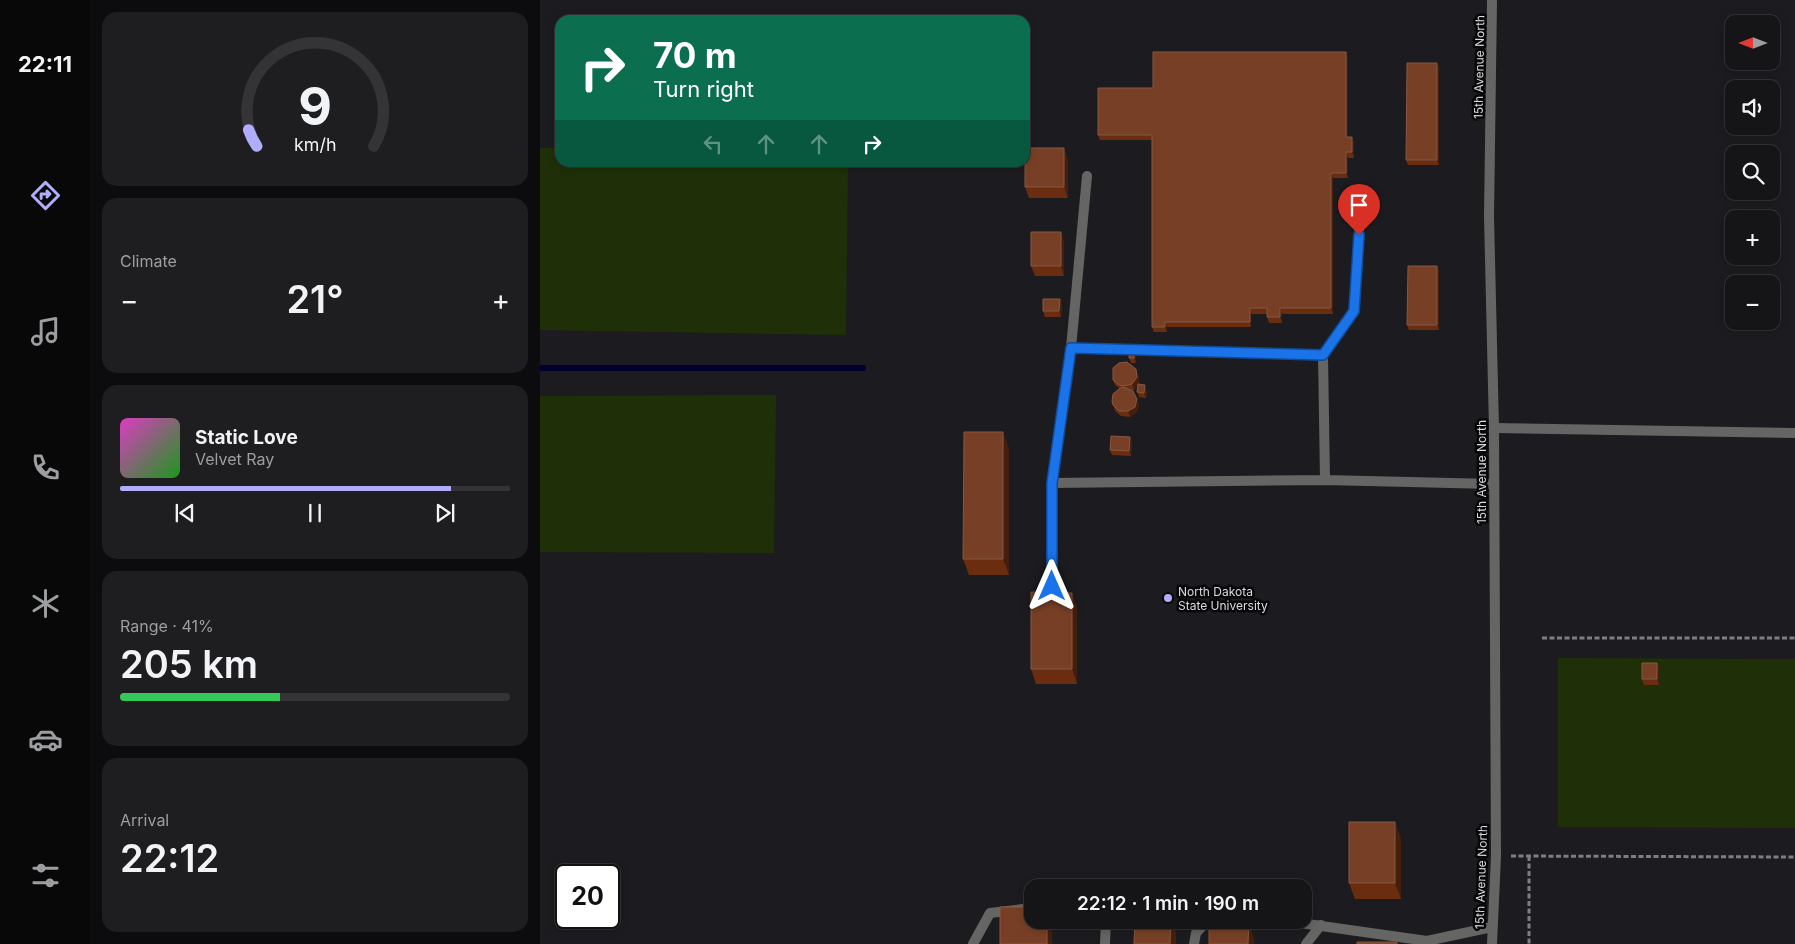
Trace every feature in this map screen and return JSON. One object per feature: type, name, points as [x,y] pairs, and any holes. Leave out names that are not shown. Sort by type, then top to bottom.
[{"type":"street","name":"15th Avenue North","points":[[1492,0],[1489,216],[1494,428],[1496,856],[1492,944]]},
{"type":"street","points":[[1052,586],[1052,483],[1071,348],[1086,176]]},
{"type":"street","points":[[1324,480],[1323,355],[1354,311],[1360,216]]},
{"type":"street","points":[[1071,348],[1323,355]]},
{"type":"street","points":[[1494,428],[1795,433]]},
{"type":"street","points":[[1052,483],[1324,480],[1493,484]]},
{"type":"street","points":[[973,944],[990,913],[1024,909]]},
{"type":"street","points":[[1312,924],[1427,942],[1492,927]]},
{"type":"street","points":[[1306,944],[1321,925]]},
{"type":"street","points":[[1105,944],[1106,929]]},
{"type":"street","points":[[1194,944],[1196,933],[1200,929]]},
{"type":"path","points":[[1542,638],[1795,638]]},
{"type":"path","points":[[1496,856],[1795,857]]},
{"type":"path","points":[[1529,856],[1529,944]]},
{"type":"green space","points":[[540,148],[555,148],[555,167],[848,167],[846,335],[540,330]]},
{"type":"green space","points":[[776,395],[774,553],[540,552],[540,396]]},
{"type":"green space","points":[[1558,658],[1795,659],[1795,828],[1558,827]]},
{"type":"building","points":[[1153,52],[1346,52],[1346,137],[1352,137],[1352,152],[1346,152],[1346,173],[1331,173],[1331,308],[1280,308],[1280,317],[1267,317],[1267,308],[1250,308],[1250,322],[1165,322],[1165,327],[1152,327],[1152,135],[1098,135],[1098,88],[1153,88]]},
{"type":"building","points":[[1407,63],[1437,63],[1437,160],[1406,160]]},
{"type":"building","points":[[1030,148],[1064,148],[1064,187],[1025,187],[1025,167],[1030,167]]},
{"type":"building","points":[[1031,232],[1061,232],[1061,266],[1031,266]]},
{"type":"building","points":[[1408,266],[1437,266],[1437,325],[1407,325]]},
{"type":"building","points":[[1043,299],[1060,299],[1059,311],[1043,311]]},
{"type":"building","points":[[1129,352],[1134,352],[1134,358],[1129,358]]},
{"type":"building","points":[[1127,362],[1136,369],[1137,377],[1132,384],[1119,385],[1113,380],[1113,368],[1119,363]]},
{"type":"building","points":[[1138,384],[1145,385],[1144,393],[1137,392]]},
{"type":"building","points":[[1123,387],[1133,391],[1137,399],[1135,407],[1128,411],[1119,411],[1112,401],[1113,394]]},
{"type":"building","points":[[964,432],[1003,432],[1003,559],[963,559]]},
{"type":"building","points":[[1111,436],[1130,437],[1129,451],[1110,450]]},
{"type":"building","points":[[1031,592],[1072,593],[1072,669],[1031,669]]},
{"type":"building","points":[[1642,663],[1657,663],[1657,679],[1642,679]]},
{"type":"building","points":[[1349,822],[1395,822],[1395,883],[1349,883]]},
{"type":"building","points":[[1000,907],[1024,907],[1024,929],[1047,929],[1047,944],[1000,944]]},
{"type":"building","points":[[1135,929],[1171,929],[1170,944],[1134,944]]},
{"type":"building","points":[[1209,929],[1249,929],[1248,944],[1209,944]]},
{"type":"building","points":[[1357,942],[1397,942],[1397,944],[1357,944]]},
{"type":"waterway","points":[[540,368],[863,368]]},
{"type":"place","name":"North Dakota State University","points":[[1168,598]]},
{"type":"route","points":[[1052,586],[1052,483],[1071,348],[1323,355],[1354,311],[1359,235]]}]
